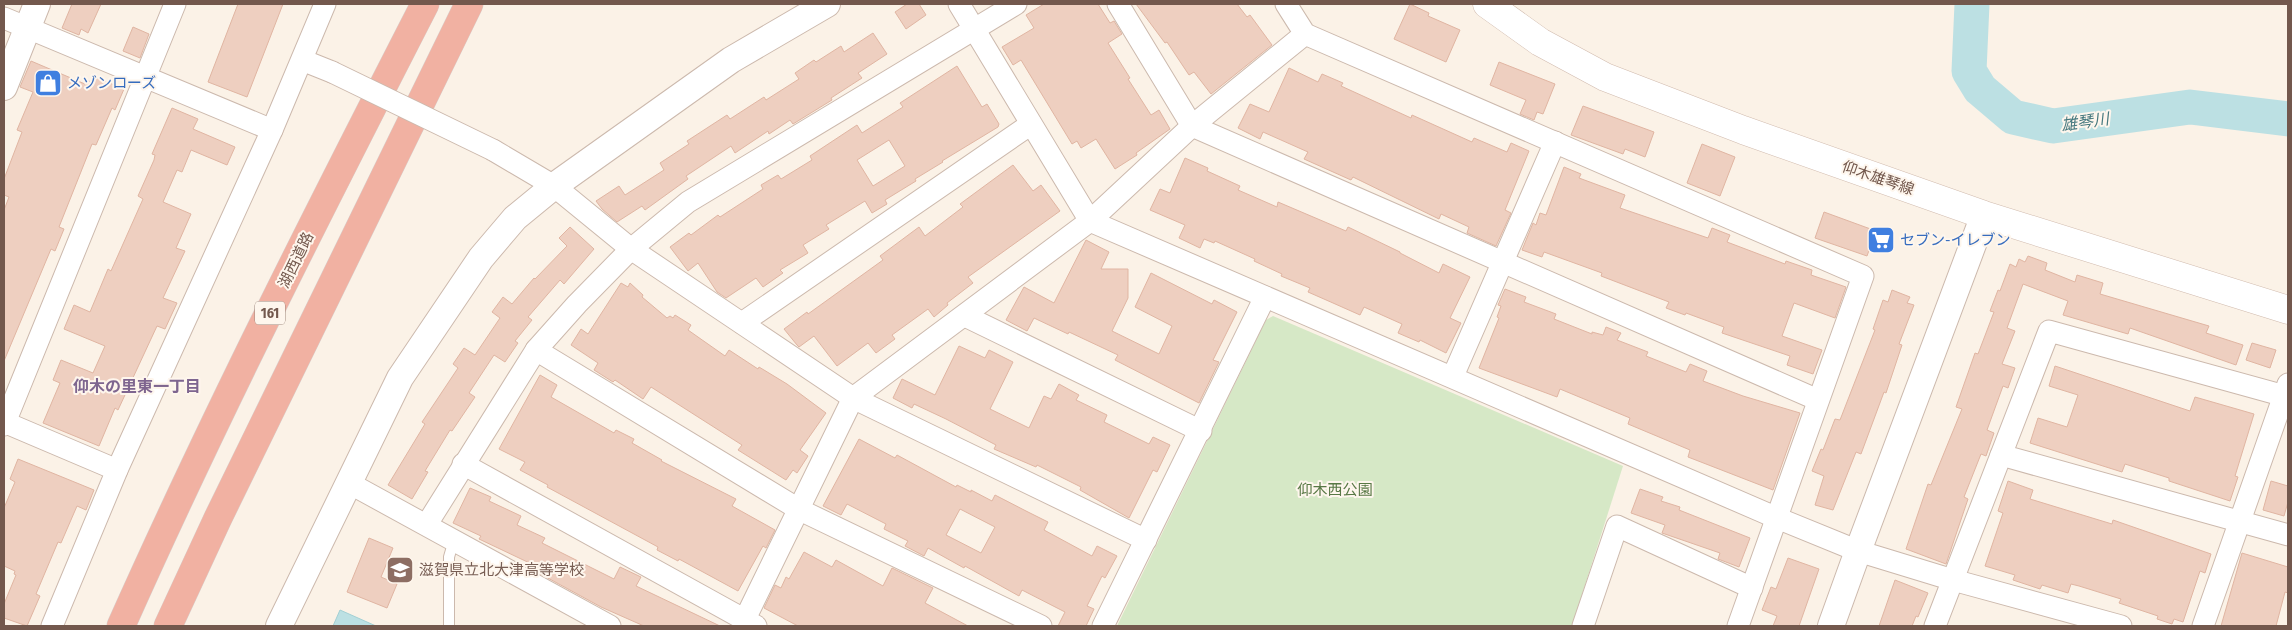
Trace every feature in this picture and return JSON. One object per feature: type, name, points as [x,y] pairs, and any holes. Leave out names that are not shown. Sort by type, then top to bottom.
[{"type":"highway","points":[[346,158],[415,4]]},
{"type":"highway","name":"湖西道路","points":[[121,626],[218,420],[346,158],[425,4]]},
{"type":"highway","points":[[168,626],[218,518],[469,4]]},
{"type":"highway","points":[[387,174],[481,4]]},
{"type":"main road","name":"仰木雄琴線","points":[[1487,4],[1540,42],[1605,77],[1743,130],[1984,215],[2288,310]]},
{"type":"street","points":[[4,87],[37,4]]},
{"type":"street","points":[[117,470],[4,423],[175,4]]},
{"type":"street","points":[[52,626],[117,470],[272,130],[324,4]]},
{"type":"street","points":[[279,626],[400,378],[480,258],[515,218],[554,186],[732,60],[827,4]]},
{"type":"street","points":[[959,4],[1090,220],[1777,518],[1858,551],[1953,580],[2122,626]]},
{"type":"street","points":[[427,524],[462,464],[536,350],[577,304],[631,249],[688,202],[1016,4]]},
{"type":"street","points":[[1118,4],[1192,126],[1818,400]]},
{"type":"street","points":[[1286,4],[1305,34],[1863,276],[1738,626]]},
{"type":"street","points":[[4,18],[272,130]]},
{"type":"street","points":[[462,464],[750,623],[800,510],[853,398],[965,316],[1090,220],[1192,126],[1305,34]]},
{"type":"street","points":[[302,60],[332,72],[493,150],[554,186],[631,249],[853,398],[1146,540]]},
{"type":"street","points":[[742,323],[1031,124]]},
{"type":"street","points":[[1453,376],[1554,142]]},
{"type":"street","points":[[1832,626],[1858,551],[1984,215]]},
{"type":"street","points":[[1103,626],[1265,297]]},
{"type":"street","points":[[965,316],[1200,431]]},
{"type":"street","points":[[1935,626],[2049,331],[2287,392],[2203,626]]},
{"type":"street","points":[[536,350],[800,510],[1041,626]]},
{"type":"street","points":[[2001,455],[2288,535]]},
{"type":"street","points":[[349,483],[427,524],[610,626]]},
{"type":"street","points":[[1584,626],[1617,526],[1752,588]]},
{"type":"lane","points":[[450,626],[449,557],[454,540]]},
{"type":"green space","name":"仰木西公園","points":[[1273,316],[1623,466],[1572,626],[1117,626],[1266,320]]},
{"type":"water","points":[[340,610],[376,626],[333,626]]},
{"type":"building","points":[[72,4],[101,4],[88,33],[81,29],[79,35],[62,28]]},
{"type":"building","points":[[238,4],[283,4],[247,97],[208,82]]},
{"type":"building","points":[[907,4],[919,4],[926,15],[906,29],[895,12]]},
{"type":"building","points":[[1044,4],[1098,4],[1110,23],[1114,21],[1122,34],[1108,43],[1130,78],[1128,79],[1151,115],[1159,110],[1170,129],[1136,153],[1137,155],[1115,169],[1096,139],[1081,148],[1077,141],[1072,144],[1021,60],[1013,65],[1002,47],[1034,28],[1026,15]]},
{"type":"building","points":[[1136,4],[1237,4],[1247,17],[1250,15],[1272,45],[1211,94],[1194,72],[1189,75],[1167,42],[1165,43]]},
{"type":"building","points":[[1410,4],[1429,13],[1428,16],[1460,30],[1446,62],[1394,39]]},
{"type":"building","points":[[133,27],[149,34],[140,58],[123,51]]},
{"type":"building","points":[[873,33],[887,54],[858,73],[862,78],[831,98],[832,100],[793,124],[790,120],[769,134],[768,131],[735,153],[731,146],[686,176],[688,179],[645,210],[642,206],[617,222],[596,201],[619,186],[625,195],[664,170],[660,163],[689,144],[687,141],[727,115],[730,119],[764,97],[766,100],[799,79],[795,73],[814,60],[816,62],[841,46],[844,52]]},
{"type":"building","points":[[31,61],[85,84],[87,80],[91,82],[93,76],[124,89],[115,110],[112,108],[96,145],[92,144],[59,227],[64,229],[55,251],[51,249],[4,361],[4,210],[9,197],[4,195],[4,179],[22,132],[17,130],[33,92],[20,87]]},
{"type":"building","points":[[1499,62],[1555,84],[1543,114],[1537,112],[1534,120],[1520,114],[1526,100],[1490,85]]},
{"type":"building","points":[[957,66],[982,107],[987,104],[999,124],[998,127],[942,161],[915,179],[916,181],[885,200],[887,204],[872,213],[865,201],[826,225],[829,229],[803,245],[808,253],[780,270],[783,273],[763,287],[756,278],[726,298],[717,292],[698,263],[688,271],[670,247],[689,233],[691,235],[718,215],[720,217],[763,189],[761,185],[778,175],[781,179],[812,160],[810,156],[857,125],[862,133],[903,107],[900,103]],"holes":[[[889,140],[905,166],[873,186],[857,160]]]},
{"type":"building","points":[[1289,68],[1318,82],[1322,74],[1343,83],[1341,86],[1411,118],[1412,115],[1472,142],[1474,138],[1507,152],[1511,143],[1529,151],[1505,210],[1511,213],[1496,246],[1467,233],[1469,227],[1441,214],[1439,219],[1353,177],[1351,180],[1304,159],[1308,152],[1263,132],[1260,139],[1238,128],[1250,104],[1269,112]]},
{"type":"building","points":[[1583,106],[1654,132],[1645,157],[1625,149],[1623,154],[1571,135]]},
{"type":"building","points":[[172,108],[198,119],[193,129],[235,147],[227,165],[191,150],[182,172],[177,170],[163,202],[191,214],[176,248],[185,251],[163,298],[177,303],[165,329],[157,326],[118,410],[115,408],[99,446],[43,423],[60,383],[53,380],[61,360],[93,373],[105,346],[64,329],[74,305],[90,312],[108,269],[111,271],[143,199],[138,196],[154,160],[155,155],[152,154]]},
{"type":"building","points":[[1702,144],[1735,157],[1720,196],[1687,183]]},
{"type":"building","points":[[1185,158],[1208,168],[1207,171],[1240,186],[1238,190],[1277,207],[1278,202],[1346,231],[1348,227],[1439,273],[1443,264],[1470,277],[1450,318],[1461,323],[1446,353],[1420,340],[1419,342],[1398,333],[1402,324],[1364,307],[1360,315],[1308,292],[1310,288],[1281,276],[1282,274],[1254,261],[1255,259],[1215,241],[1214,243],[1204,239],[1200,248],[1179,238],[1185,225],[1150,210],[1160,189],[1170,193]]},
{"type":"building","points":[[1013,165],[1033,191],[1041,185],[1060,211],[968,277],[973,283],[947,303],[948,305],[934,317],[928,309],[892,335],[895,339],[876,353],[868,343],[837,366],[814,336],[799,347],[784,329],[883,260],[880,256],[919,227],[925,236],[963,207],[960,204]]},
{"type":"building","points":[[1564,167],[1581,174],[1579,178],[1625,195],[1620,208],[1708,238],[1712,228],[1730,235],[1727,242],[1785,264],[1786,261],[1812,270],[1811,275],[1846,287],[1835,318],[1794,303],[1782,336],[1822,350],[1813,374],[1787,365],[1790,356],[1722,333],[1724,327],[1666,308],[1669,302],[1601,276],[1602,273],[1544,252],[1542,257],[1522,250],[1533,223],[1536,225],[1540,213],[1546,215]]},
{"type":"building","points":[[1824,212],[1876,231],[1867,256],[1815,238]]},
{"type":"building","points":[[570,227],[594,249],[564,284],[560,280],[528,317],[532,320],[515,341],[518,343],[505,362],[494,355],[469,393],[475,397],[452,431],[450,430],[425,471],[428,472],[412,499],[388,485],[425,424],[422,422],[458,368],[453,364],[464,348],[475,355],[500,318],[492,312],[503,297],[512,304],[534,278],[567,246],[559,238]]},
{"type":"building","points":[[1086,240],[1109,252],[1101,269],[1128,269],[1128,298],[1112,331],[1159,354],[1172,326],[1135,307],[1151,273],[1212,304],[1214,300],[1237,312],[1213,360],[1219,362],[1199,403],[1115,360],[1118,355],[1069,332],[1068,334],[1034,318],[1027,331],[1006,320],[1024,287],[1054,303]]},
{"type":"building","points":[[2028,256],[2047,263],[2045,270],[2075,282],[2077,275],[2103,283],[2100,294],[2209,326],[2206,333],[2243,345],[2236,365],[2130,328],[2128,334],[2063,315],[2068,301],[2023,284],[2007,328],[2015,331],[2002,364],[2015,368],[2008,388],[2003,386],[1987,430],[1994,433],[1986,456],[1981,454],[1964,497],[1968,499],[1946,564],[1906,549],[1928,484],[1931,485],[1962,409],[1956,407],[1975,353],[1978,354],[1994,312],[1990,311],[1998,290],[2000,291],[2010,264],[2016,267],[2019,259],[2025,262]]},
{"type":"building","points":[[621,283],[628,287],[630,283],[643,295],[642,297],[667,318],[670,316],[673,318],[675,315],[691,325],[688,330],[725,356],[729,350],[758,369],[759,367],[787,384],[826,413],[800,450],[808,456],[797,473],[793,470],[786,480],[738,450],[742,445],[651,387],[643,399],[615,380],[613,382],[594,370],[598,363],[571,345],[581,329],[588,334]]},
{"type":"building","points":[[1505,289],[1526,297],[1524,302],[1556,314],[1554,319],[1592,334],[1592,332],[1603,335],[1606,327],[1621,333],[1617,340],[1648,352],[1646,356],[1686,372],[1690,364],[1707,371],[1703,381],[1743,396],[1800,413],[1773,490],[1688,457],[1690,450],[1628,424],[1630,418],[1560,389],[1557,397],[1479,368],[1499,318],[1497,317],[1501,306],[1498,305]]},
{"type":"building","points":[[1892,290],[1910,297],[1907,303],[1914,305],[1899,344],[1902,345],[1886,393],[1884,392],[1861,454],[1856,452],[1833,510],[1815,505],[1824,476],[1812,471],[1821,449],[1823,450],[1835,419],[1840,420],[1875,330],[1873,329],[1883,300],[1888,302]]},
{"type":"building","points":[[2252,343],[2276,350],[2270,368],[2246,360]]},
{"type":"building","points":[[959,346],[985,358],[989,350],[1013,362],[990,409],[1029,428],[1044,396],[1051,399],[1059,384],[1079,395],[1076,400],[1107,415],[1104,422],[1149,444],[1153,437],[1170,445],[1157,472],[1153,470],[1129,518],[1080,490],[1081,487],[1037,465],[1036,467],[994,449],[996,445],[946,419],[914,404],[912,408],[893,398],[902,379],[935,395]]},
{"type":"building","points":[[2055,366],[2190,411],[2195,397],[2254,414],[2235,476],[2238,477],[2230,501],[2125,464],[2122,472],[2030,443],[2038,418],[2067,427],[2078,395],[2049,386]]},
{"type":"building","points":[[540,375],[557,385],[551,397],[614,433],[616,430],[634,439],[632,443],[661,461],[736,499],[732,506],[775,530],[766,548],[763,546],[738,591],[679,559],[678,561],[657,550],[658,547],[547,487],[548,485],[520,470],[525,462],[499,449]]},
{"type":"building","points":[[859,439],[895,458],[897,455],[956,487],[957,485],[971,492],[971,490],[992,501],[995,495],[1048,522],[1044,530],[1092,556],[1097,546],[1117,556],[1105,578],[1102,576],[1087,606],[1094,609],[1086,626],[1058,626],[1065,612],[1022,590],[1019,596],[928,548],[924,556],[905,546],[908,541],[884,529],[886,524],[847,504],[841,515],[823,506]],"holes":[[[960,509],[995,527],[981,553],[946,535]]]},
{"type":"building","points":[[18,459],[94,490],[86,510],[77,506],[61,543],[58,542],[36,594],[40,596],[27,626],[4,618],[4,604],[16,575],[14,574],[15,571],[4,566],[4,508],[15,482],[10,479]]},
{"type":"building","points":[[2008,481],[2033,490],[2030,499],[2112,524],[2113,520],[2211,554],[2205,573],[2200,571],[2183,622],[2174,619],[2172,624],[2157,619],[2158,616],[2119,603],[2121,599],[2071,584],[2068,593],[2042,585],[2040,589],[2013,580],[2015,575],[1985,566],[2003,513],[1998,511]]},
{"type":"building","points":[[2271,481],[2288,486],[2288,502],[2284,516],[2263,510]]},
{"type":"building","points":[[470,488],[491,497],[489,501],[521,516],[517,525],[545,538],[542,543],[614,579],[620,567],[641,577],[636,586],[720,626],[644,626],[601,607],[535,571],[538,567],[479,539],[481,536],[453,523]]},
{"type":"building","points":[[1640,489],[1663,497],[1661,501],[1680,507],[1679,510],[1750,538],[1739,567],[1718,559],[1720,553],[1662,533],[1665,525],[1631,513]]},
{"type":"building","points":[[369,538],[393,548],[381,577],[397,584],[387,608],[347,592]]},
{"type":"building","points":[[804,552],[832,567],[836,560],[883,586],[892,568],[933,588],[925,603],[968,626],[798,626],[764,608],[775,585],[781,588],[786,577],[789,579]]},
{"type":"building","points":[[2242,553],[2288,567],[2288,593],[2285,592],[2276,626],[2221,626]]},
{"type":"building","points":[[1788,558],[1819,569],[1799,626],[1773,626],[1777,616],[1762,610],[1771,587],[1776,589]]},
{"type":"building","points":[[1895,580],[1928,593],[1912,626],[1879,626]]},
{"type":"waterway","name":"雄琴川","points":[[1972,4],[1969,71],[1980,89],[2013,117],[2053,126],[2190,107],[2288,119]]},
{"type":"place","name":"メゾンローズ","points":[[48,83]]},
{"type":"place","name":"セブン-イレブン","points":[[1881,240]]},
{"type":"place","name":"滋賀県立北大津高等学校","points":[[400,570]]},
{"type":"district","name":"仰木の里東一丁目","points":[[137,386]]}]
